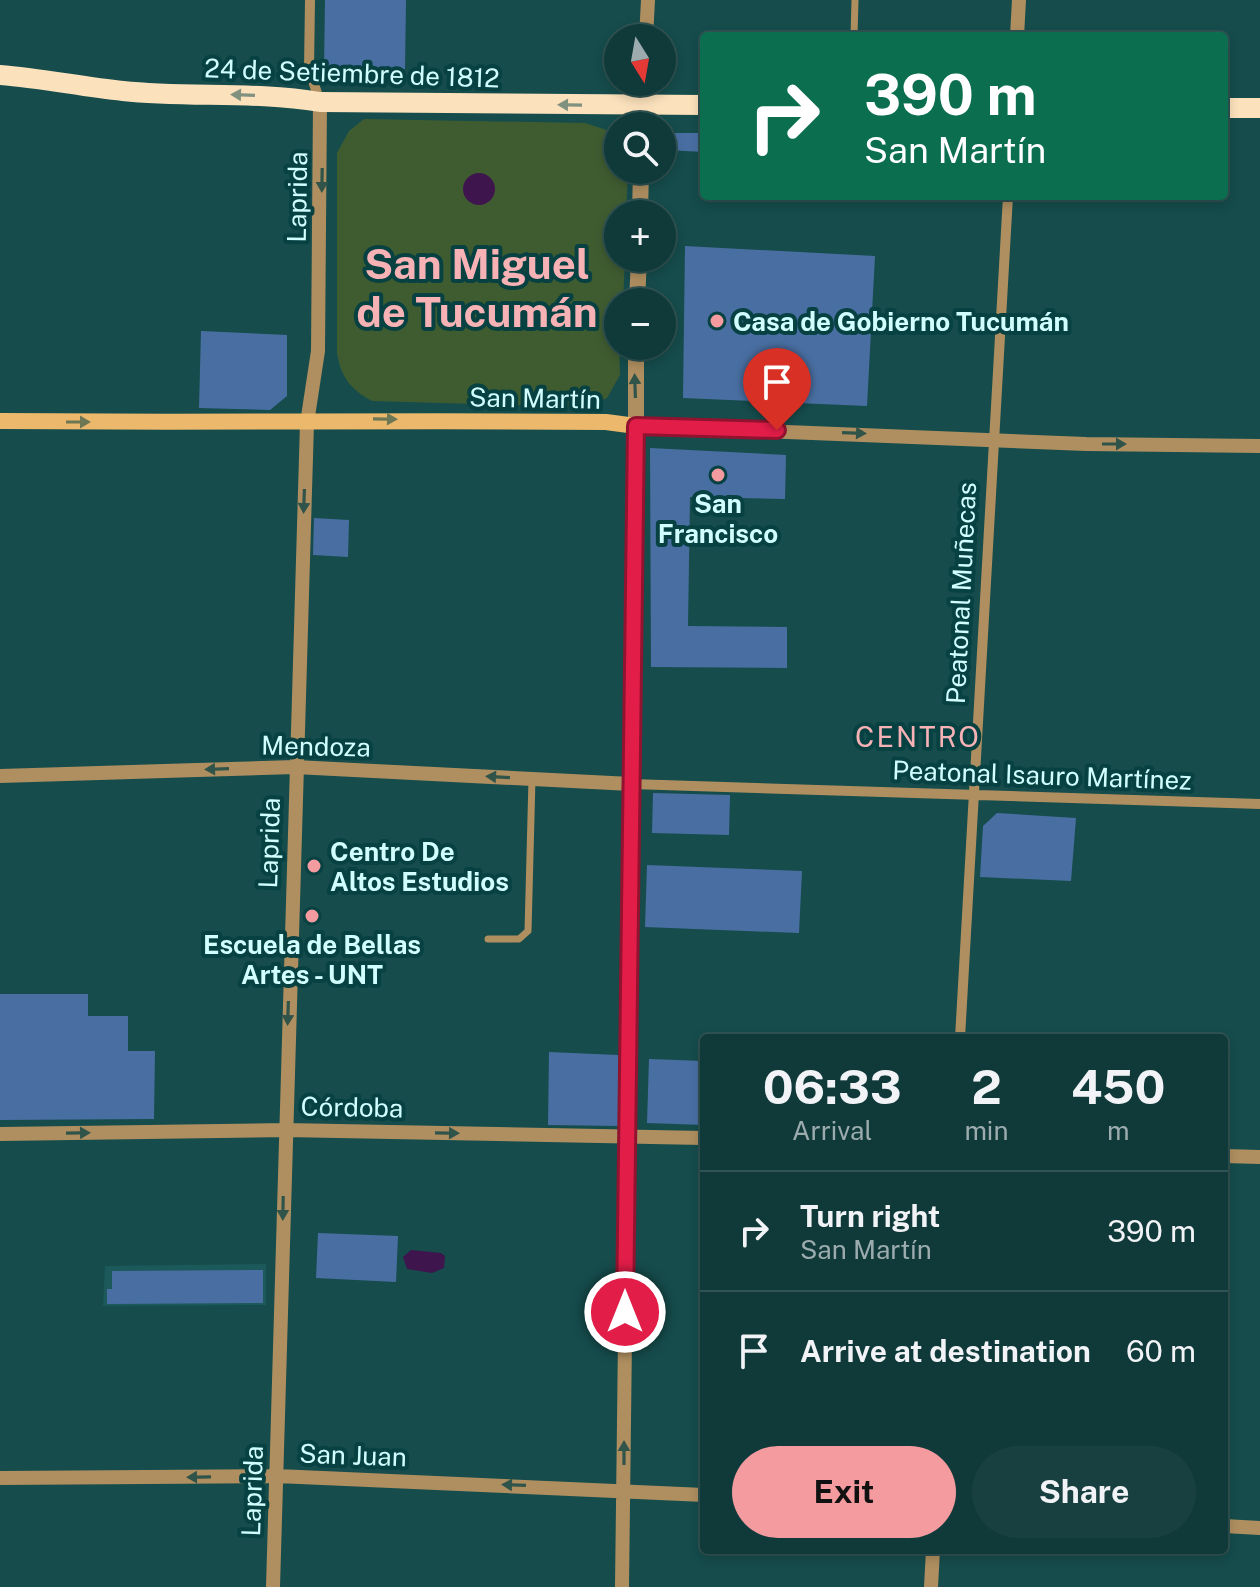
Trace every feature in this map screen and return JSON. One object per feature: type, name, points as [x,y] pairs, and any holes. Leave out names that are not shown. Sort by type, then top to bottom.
[{"type":"main road","name":"24 de Setiembre de 1812","points":[[0,75],[125,92],[287,97],[320,102],[604,114]]},
{"type":"main road","name":"24 de Setiembre de 1812","points":[[665,112],[700,106]]},
{"type":"main road","points":[[1228,108],[1260,108]]},
{"type":"main road","name":"San Martín","points":[[0,421],[307,423],[362,419],[606,422],[636,426]]},
{"type":"street","points":[[310,0],[309,69],[320,102]]},
{"type":"street","points":[[647,24],[648,0]]},
{"type":"street","points":[[1017,32],[1019,0]]},
{"type":"street","name":"Laprida","points":[[273,1587],[307,423],[318,351],[320,102]]},
{"type":"street","name":"Peatonal Muñecas","points":[[960,1034],[971,794],[1008,200]]},
{"type":"street","points":[[622,1587],[636,360]]},
{"type":"street","name":"San Martín","points":[[636,426],[1086,444],[1260,446]]},
{"type":"street","name":"Mendoza","points":[[0,776],[295,767],[631,784]]},
{"type":"street","name":"Peatonal Isauro Martínez","points":[[631,784],[1260,804]]},
{"type":"street","name":"Córdoba","points":[[0,1134],[285,1130],[700,1138]]},
{"type":"street","points":[[1228,1156],[1260,1157]]},
{"type":"street","name":"San Juan","points":[[0,1478],[277,1476],[700,1495]]},
{"type":"street","points":[[1228,1526],[1260,1528]]},
{"type":"street","points":[[931,1587],[933,1554]]},
{"type":"lane","points":[[854,32],[855,0]]},
{"type":"lane","points":[[488,939],[519,939],[528,931],[532,779]]},
{"type":"shaded area","points":[[479,173],[490,178],[495,189],[490,200],[479,205],[468,200],[463,189],[468,178]]},
{"type":"shaded area","points":[[411,1250],[441,1253],[445,1256],[444,1268],[432,1273],[407,1269],[403,1257]]},
{"type":"shaded area","points":[[266,1264],[266,1305],[103,1306],[105,1266]]},
{"type":"green space","points":[[364,119],[585,123],[604,129],[604,184],[627,184],[627,200],[604,200],[604,272],[624,272],[624,288],[604,288],[604,360],[620,360],[620,375],[607,398],[585,407],[372,401],[352,387],[344,376],[337,353],[337,153],[349,131]]},
{"type":"building","points":[[325,0],[406,0],[405,69],[324,69]]},
{"type":"building","points":[[676,133],[700,133],[700,152],[676,151]]},
{"type":"building","points":[[685,246],[875,256],[867,406],[683,398]]},
{"type":"building","points":[[201,331],[287,335],[287,396],[270,410],[199,408]]},
{"type":"building","points":[[650,448],[786,455],[785,499],[690,497],[688,626],[787,627],[787,668],[651,667]]},
{"type":"building","points":[[314,518],[349,520],[348,557],[313,555]]},
{"type":"building","points":[[653,793],[730,795],[729,835],[652,833]]},
{"type":"building","points":[[997,813],[1076,818],[1071,881],[980,877],[983,826]]},
{"type":"building","points":[[647,865],[802,871],[799,933],[645,927]]},
{"type":"building","points":[[0,994],[88,994],[88,1016],[128,1016],[128,1051],[155,1051],[154,1119],[0,1120]]},
{"type":"building","points":[[549,1052],[618,1055],[618,1126],[548,1125]]},
{"type":"building","points":[[649,1059],[700,1061],[700,1125],[647,1123]]},
{"type":"building","points":[[318,1233],[398,1236],[396,1282],[316,1278]]},
{"type":"building","points":[[263,1270],[263,1303],[107,1304],[107,1289],[112,1289],[112,1271]]},
{"type":"place","name":"Casa de Gobierno Tucumán","points":[[717,321]]},
{"type":"place","name":"San Francisco","points":[[718,475]]},
{"type":"place","name":"Centro De Altos Estudios","points":[[314,866]]},
{"type":"place","name":"Escuela de Bellas Artes - UNT","points":[[312,916]]},
{"type":"district","name":"San Miguel de Tucumán","points":[[477,287]]},
{"type":"district","name":"CENTRO","points":[[918,736]]},
{"type":"route","points":[[625,1312],[636,426],[777,430]]}]
